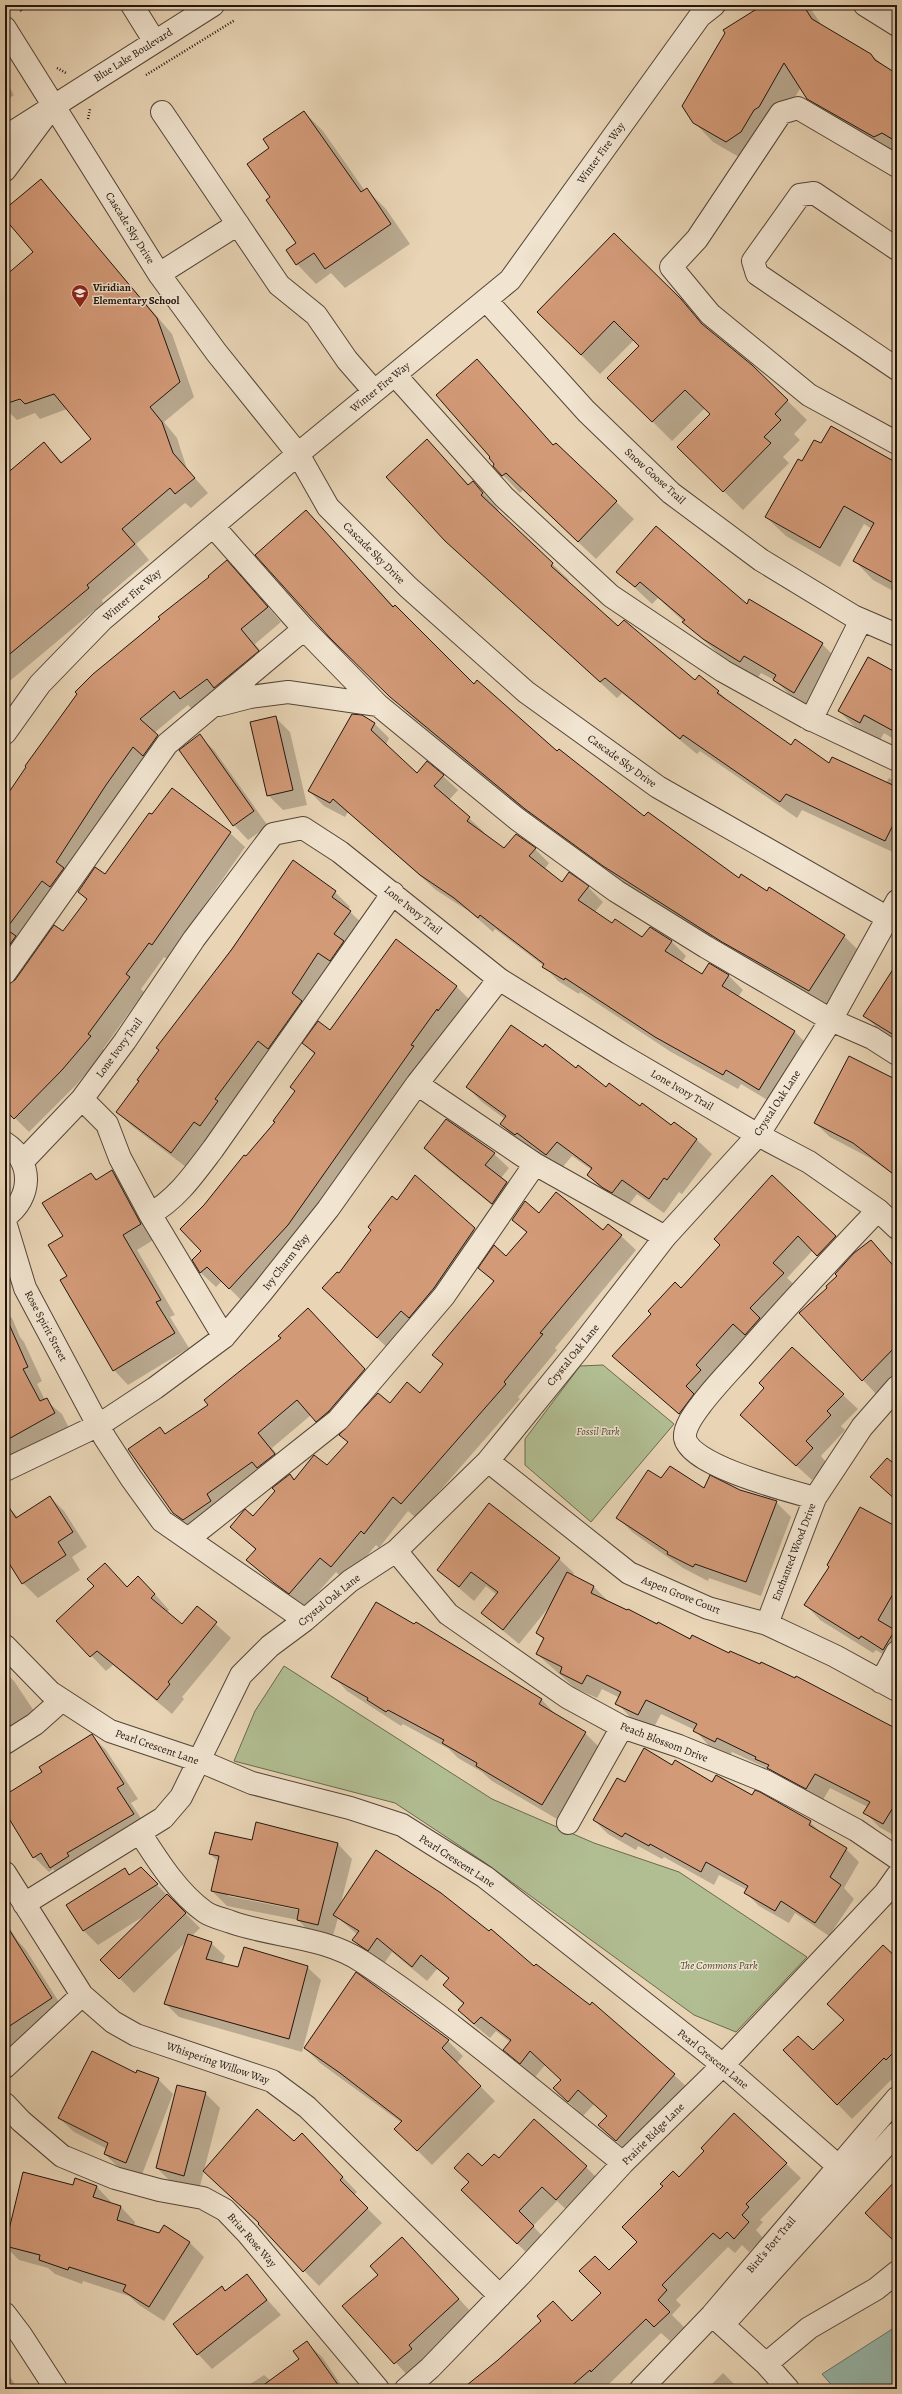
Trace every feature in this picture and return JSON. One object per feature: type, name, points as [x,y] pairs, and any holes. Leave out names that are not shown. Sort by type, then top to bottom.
[{"type":"street","points":[[132,5],[155,42]]},
{"type":"street","name":"Blue Lake Boulevard","points":[[5,137],[213,5]]},
{"type":"street","points":[[865,5],[897,26]]},
{"type":"street","name":"Winter Fire Way","points":[[5,733],[40,684],[103,619],[298,454],[510,280],[702,9]]},
{"type":"street","name":"Cascade Sky Drive","points":[[5,28],[160,274],[216,352],[298,454],[328,507],[408,587],[526,692],[658,787],[894,914]]},
{"type":"street","name":"Blue Lake Boulevard","points":[[5,123],[28,110],[53,106]]},
{"type":"street","name":"Blue Lake Boulevard","points":[[5,170],[53,106]]},
{"type":"street","points":[[897,166],[798,108],[781,113],[697,239],[671,267],[710,314],[809,395],[897,443]]},
{"type":"street","points":[[162,112],[280,285],[316,315],[347,360],[374,391]]},
{"type":"street","points":[[897,249],[814,193],[800,195],[753,261],[757,274],[897,369]]},
{"type":"street","points":[[160,274],[238,224]]},
{"type":"street","name":"Snow Goose Trail","points":[[486,300],[586,411],[671,493],[761,560],[861,620],[897,635]]},
{"type":"street","points":[[395,375],[504,497],[611,596],[723,671],[811,720],[897,760]]},
{"type":"street","points":[[213,526],[304,629],[378,705],[517,819],[616,891],[706,947],[831,1020],[872,1038],[897,1054]]},
{"type":"street","points":[[811,720],[861,620]]},
{"type":"street","points":[[5,973],[168,744],[304,629]]},
{"type":"street","points":[[214,706],[250,697],[288,692],[378,705]]},
{"type":"street","name":"Lone Ivory Trail","points":[[23,1161],[82,1099],[125,1041],[194,939],[273,834],[303,828],[340,852],[499,979],[618,1053],[758,1135],[809,1162],[878,1210],[897,1228]]},
{"type":"street","points":[[150,1214],[161,1208],[183,1188],[213,1149],[393,893]]},
{"type":"street","name":"Crystal Oak Lane","points":[[24,1904],[162,1818],[181,1797],[241,1675],[270,1646],[305,1620],[350,1581],[396,1551],[488,1461],[578,1350],[665,1238],[758,1135],[831,1020],[894,914]]},
{"type":"street","name":"Ivy Charm Way","points":[[5,1470],[99,1425],[154,1388],[224,1337],[262,1292],[328,1208],[417,1084],[499,979]]},
{"type":"street","points":[[417,1084],[535,1164],[665,1238]]},
{"type":"street","points":[[82,1099],[107,1124],[120,1158],[150,1214],[224,1337]]},
{"type":"street","points":[[5,1143],[14,1149],[23,1161],[27,1174],[27,1187],[22,1200],[14,1210],[5,1217]]},
{"type":"street","points":[[188,1539],[338,1420],[444,1296],[535,1164]]},
{"type":"street","points":[[815,1498],[753,1480],[719,1466],[689,1446],[685,1438],[687,1427],[700,1406],[778,1317],[878,1210]]},
{"type":"street","name":"Rose Spirit Street","points":[[5,1222],[26,1288],[99,1425],[130,1478],[162,1521],[305,1620]]},
{"type":"street","name":"Enchanted Wood Drive","points":[[767,1624],[815,1498],[862,1427],[897,1387]]},
{"type":"street","name":"Aspen Grove Court","points":[[488,1461],[629,1573],[708,1608],[767,1624],[835,1656],[889,1686]]},
{"type":"street","name":"Peach Blossom Drive","points":[[396,1551],[448,1614],[567,1698],[622,1727],[679,1746],[765,1781],[856,1830],[897,1858]]},
{"type":"street","name":"Pearl Crescent Lane","points":[[5,1646],[50,1692],[110,1731],[200,1761],[252,1783],[350,1808],[402,1825],[485,1877],[723,2066],[854,2180]]},
{"type":"street","points":[[889,1686],[897,1652]]},
{"type":"street","points":[[5,1743],[35,1724],[62,1700]]},
{"type":"street","points":[[568,1823],[622,1727]]},
{"type":"street","points":[[140,1833],[156,1859],[184,1893],[206,1913],[245,1927],[320,1943],[361,1961],[476,2046],[623,2163]]},
{"type":"street","name":"Whispering Willow Way","points":[[5,1873],[40,1931],[82,1994],[114,2022],[136,2034],[272,2081],[307,2107],[500,2296]]},
{"type":"street","name":"Prairie Ridge Lane","points":[[406,2389],[430,2368],[500,2296],[623,2163],[723,2066],[885,1893],[897,1876]]},
{"type":"street","points":[[5,2067],[82,1994]]},
{"type":"street","name":"Bird's Fort Trail","points":[[663,2389],[838,2166],[897,2098]]},
{"type":"street","name":"Briar Rose Way","points":[[5,2104],[21,2121],[62,2156],[115,2178],[159,2190],[203,2198],[225,2210],[248,2234],[378,2389]]},
{"type":"street","name":"Bird's Fort Trail","points":[[641,2389],[717,2320],[854,2180],[897,2133]]},
{"type":"street","points":[[766,2364],[809,2328],[876,2289],[897,2272]]},
{"type":"street","points":[[5,2314],[21,2335],[56,2389]]},
{"type":"street","points":[[717,2320],[766,2364],[788,2389]]},
{"type":"path","points":[[144,76],[235,20]]},
{"type":"path","points":[[88,123],[88,114],[94,104]]},
{"type":"green space","name":"Fossil Park","points":[[603,1365],[674,1424],[591,1522],[525,1465],[525,1439],[580,1366]]},
{"type":"green space","name":"The Commons Park","points":[[284,1666],[492,1799],[594,1843],[679,1872],[807,1957],[736,2032],[694,2015],[484,1862],[395,1803],[234,1761],[255,1711]]},
{"type":"water","points":[[897,2326],[897,2389],[835,2389],[822,2374]]},
{"type":"building","points":[[763,5],[803,5],[812,19],[871,54],[875,60],[894,72],[897,76],[897,142],[882,133],[874,137],[807,99],[784,63],[759,107],[754,110],[741,132],[726,142],[693,123],[682,106],[725,33],[723,30]]},
{"type":"building","points":[[304,111],[361,192],[367,188],[391,224],[325,269],[314,253],[296,265],[286,250],[296,243],[266,200],[270,197],[247,164],[269,148],[263,139]]},
{"type":"building","name":"Viridian Elementary School","points":[[41,179],[157,318],[180,382],[150,407],[162,422],[173,453],[195,478],[175,494],[170,488],[122,529],[135,544],[87,585],[89,588],[5,658],[5,475],[44,442],[61,463],[91,439],[54,394],[25,404],[20,399],[5,404],[5,276],[33,252],[5,219],[5,209]]},
{"type":"building","points":[[614,233],[681,299],[702,324],[752,365],[788,400],[775,414],[781,420],[764,437],[771,443],[723,492],[677,447],[710,414],[685,390],[652,422],[607,378],[639,346],[614,321],[581,355],[537,312]]},
{"type":"building","points":[[477,359],[553,445],[556,443],[617,501],[578,542],[506,473],[502,476],[493,466],[494,464],[489,458],[490,457],[436,395]]},
{"type":"building","points":[[831,426],[897,463],[897,585],[853,561],[874,523],[844,506],[820,548],[765,517],[798,459],[802,461],[814,440],[821,443]]},
{"type":"building","points":[[427,439],[468,485],[473,481],[483,493],[481,495],[553,563],[551,566],[618,626],[624,620],[695,680],[699,675],[719,691],[717,693],[791,745],[795,739],[829,763],[832,757],[897,787],[897,817],[885,841],[786,794],[780,802],[683,735],[680,739],[605,678],[600,682],[445,541],[386,477]]},
{"type":"building","points":[[306,510],[393,607],[395,605],[474,684],[477,680],[557,751],[559,749],[644,816],[648,812],[739,878],[741,874],[767,891],[769,887],[845,935],[809,991],[722,942],[603,866],[525,809],[390,697],[330,638],[255,555]]},
{"type":"building","points":[[656,526],[747,604],[749,599],[823,643],[794,693],[773,680],[776,675],[744,656],[740,662],[703,639],[682,622],[685,620],[640,582],[635,587],[616,572]]},
{"type":"building","points":[[227,560],[268,607],[241,629],[259,651],[214,688],[207,679],[180,699],[174,691],[140,719],[158,735],[143,756],[133,747],[106,785],[56,862],[64,868],[50,887],[42,881],[6,929],[16,936],[5,951],[5,798],[26,767],[25,766],[77,694],[75,692],[93,674],[160,619],[158,617],[209,577],[208,576]]},
{"type":"building","points":[[868,657],[897,673],[897,733],[864,715],[860,723],[838,711]]},
{"type":"building","points":[[352,714],[362,715],[375,723],[371,730],[417,773],[427,761],[444,775],[434,786],[470,817],[467,821],[504,848],[516,834],[536,848],[529,856],[562,882],[569,872],[589,886],[578,900],[612,923],[615,919],[642,937],[650,927],[672,941],[665,951],[702,974],[709,963],[729,975],[722,986],[795,1031],[759,1090],[726,1070],[723,1075],[655,1037],[565,978],[564,980],[542,967],[544,964],[480,915],[478,918],[454,898],[420,875],[333,799],[330,803],[308,791]]},
{"type":"building","points":[[276,716],[293,790],[267,796],[250,722]]},
{"type":"building","points":[[200,734],[254,811],[233,826],[179,750]]},
{"type":"building","points":[[172,788],[231,832],[152,945],[149,943],[126,974],[130,977],[88,1034],[91,1036],[62,1070],[14,1119],[5,1110],[5,985],[15,980],[54,925],[63,931],[87,899],[78,892],[95,867],[105,874],[149,813],[152,814]]},
{"type":"building","points":[[293,860],[336,891],[332,897],[351,911],[334,934],[344,941],[330,961],[318,953],[292,993],[302,1001],[268,1049],[258,1041],[215,1099],[218,1101],[200,1126],[194,1122],[171,1153],[116,1112],[139,1081],[137,1080],[159,1050],[156,1048],[232,949]]},
{"type":"building","points":[[396,939],[457,986],[438,1011],[437,1009],[411,1045],[414,1046],[288,1225],[229,1289],[207,1267],[200,1273],[192,1260],[201,1251],[180,1229],[204,1205],[244,1155],[246,1156],[275,1122],[273,1121],[295,1091],[290,1087],[315,1053],[302,1043],[318,1021],[330,1030]]},
{"type":"building","points":[[897,963],[897,1037],[863,1016]]},
{"type":"building","points":[[511,1025],[543,1047],[545,1044],[576,1068],[578,1065],[606,1087],[609,1083],[640,1106],[642,1103],[671,1125],[674,1122],[697,1139],[667,1180],[664,1178],[649,1199],[622,1180],[612,1193],[603,1188],[587,1175],[592,1168],[557,1142],[546,1155],[517,1133],[515,1135],[500,1124],[506,1116],[466,1087]]},
{"type":"building","points":[[849,1056],[897,1080],[897,1177],[853,1143],[814,1123]]},
{"type":"building","points":[[446,1119],[495,1153],[485,1165],[507,1182],[492,1204],[424,1148]]},
{"type":"building","points":[[112,1170],[141,1224],[123,1235],[161,1300],[156,1302],[175,1333],[113,1371],[60,1280],[67,1276],[48,1245],[63,1236],[42,1203],[91,1173],[96,1180]]},
{"type":"building","points":[[415,1175],[475,1228],[434,1288],[409,1318],[401,1311],[377,1338],[322,1288],[337,1272],[339,1273],[371,1230],[368,1227],[392,1196],[397,1200]]},
{"type":"building","points":[[772,1175],[836,1236],[817,1256],[798,1236],[773,1263],[784,1273],[750,1308],[760,1318],[745,1335],[733,1324],[696,1365],[701,1370],[686,1386],[694,1394],[679,1414],[612,1356],[651,1314],[648,1311],[675,1282],[681,1288],[720,1245],[714,1239]]},
{"type":"building","points":[[556,1192],[603,1230],[608,1224],[622,1235],[540,1333],[543,1334],[504,1382],[506,1384],[401,1504],[393,1497],[364,1534],[361,1531],[331,1567],[320,1558],[289,1594],[246,1560],[256,1549],[230,1527],[245,1509],[253,1516],[275,1491],[272,1488],[290,1474],[294,1480],[314,1455],[327,1465],[348,1442],[339,1435],[378,1393],[390,1403],[407,1382],[420,1393],[443,1364],[432,1355],[494,1281],[478,1268],[494,1245],[506,1256],[527,1232],[512,1220],[525,1201],[539,1213]]},
{"type":"building","points":[[871,1240],[897,1270],[897,1345],[862,1381],[799,1313],[827,1288],[826,1286],[837,1276],[835,1274],[854,1253]]},
{"type":"building","points":[[308,1308],[365,1369],[329,1411],[316,1422],[297,1400],[258,1433],[275,1454],[257,1468],[252,1462],[207,1494],[211,1501],[183,1520],[173,1513],[128,1449],[160,1427],[165,1434],[208,1405],[204,1400],[281,1338],[278,1336]]},
{"type":"building","points":[[5,1315],[28,1367],[23,1369],[40,1401],[47,1398],[55,1413],[5,1441]]},
{"type":"building","points":[[792,1347],[844,1394],[827,1411],[831,1415],[806,1441],[813,1448],[796,1466],[740,1415],[764,1388],[759,1383]]},
{"type":"building","points":[[887,1458],[897,1466],[897,1501],[870,1477]]},
{"type":"building","points":[[670,1466],[704,1488],[710,1475],[740,1490],[777,1501],[746,1582],[695,1564],[693,1567],[667,1554],[668,1552],[616,1518],[648,1470],[661,1478]]},
{"type":"building","points":[[50,1496],[73,1532],[58,1542],[66,1555],[22,1584],[5,1557],[5,1501],[16,1518]]},
{"type":"building","points":[[489,1503],[560,1558],[503,1630],[481,1613],[498,1592],[471,1572],[459,1587],[437,1570]]},
{"type":"building","points":[[860,1507],[897,1527],[897,1587],[878,1620],[895,1630],[883,1650],[861,1636],[859,1639],[804,1605],[829,1567],[827,1565]]},
{"type":"building","points":[[105,1563],[127,1587],[138,1576],[155,1594],[151,1598],[182,1624],[197,1606],[217,1622],[168,1682],[170,1684],[157,1700],[97,1651],[90,1657],[56,1621],[94,1586],[87,1579]]},
{"type":"building","points":[[567,1572],[594,1586],[591,1593],[627,1610],[628,1609],[657,1624],[658,1622],[690,1639],[692,1635],[729,1653],[730,1651],[760,1664],[761,1662],[795,1678],[796,1676],[897,1729],[897,1801],[883,1824],[863,1813],[870,1802],[815,1774],[806,1789],[767,1768],[769,1765],[755,1759],[756,1757],[717,1738],[715,1742],[693,1731],[697,1724],[646,1700],[638,1715],[615,1704],[621,1692],[587,1675],[582,1684],[560,1673],[562,1667],[536,1654],[544,1638],[536,1633]]},
{"type":"building","points":[[376,1602],[414,1624],[416,1622],[542,1699],[539,1704],[586,1732],[542,1805],[476,1766],[477,1763],[442,1743],[444,1740],[388,1710],[386,1712],[367,1700],[368,1698],[331,1677]]},
{"type":"building","points":[[92,1734],[124,1784],[117,1788],[134,1814],[67,1853],[69,1856],[50,1868],[41,1853],[33,1858],[5,1812],[5,1795],[42,1772],[39,1767]]},
{"type":"building","points":[[644,1748],[672,1765],[675,1760],[712,1782],[716,1775],[752,1795],[755,1790],[760,1792],[811,1821],[809,1825],[847,1848],[830,1877],[841,1885],[815,1923],[781,1901],[775,1911],[744,1893],[748,1886],[706,1862],[701,1872],[650,1844],[649,1846],[625,1833],[622,1837],[593,1820],[617,1778],[625,1782]]},
{"type":"building","points":[[256,1822],[338,1843],[318,1925],[297,1920],[299,1909],[211,1891],[219,1856],[209,1854],[215,1832],[252,1840]]},
{"type":"building","points":[[376,1850],[441,1893],[489,1931],[491,1929],[534,1966],[536,1964],[590,2005],[592,2002],[675,2074],[616,2141],[598,2125],[607,2116],[578,2090],[568,2102],[553,2088],[561,2080],[530,2051],[520,2064],[503,2050],[511,2040],[481,2017],[474,2024],[458,2010],[464,2003],[443,1985],[449,1978],[421,1955],[412,1967],[377,1938],[368,1951],[352,1940],[359,1931],[333,1915]]},
{"type":"building","points":[[141,1867],[158,1884],[83,1931],[66,1905],[125,1868],[129,1875]]},
{"type":"building","points":[[167,1894],[186,1913],[119,1979],[100,1960]]},
{"type":"building","points":[[5,1923],[52,1998],[5,2029]]},
{"type":"building","points":[[188,1934],[212,1942],[206,1959],[238,1967],[244,1947],[308,1966],[289,2039],[164,2004]]},
{"type":"building","points":[[883,1945],[897,1958],[897,2049],[886,2060],[884,2058],[837,2105],[783,2050],[798,2036],[813,2050],[844,2020],[827,2004]]},
{"type":"building","points":[[356,1972],[449,2040],[442,2048],[481,2086],[417,2151],[394,2129],[402,2121],[340,2073],[304,2048]]},
{"type":"building","points":[[92,2051],[136,2073],[137,2070],[159,2078],[126,2163],[104,2154],[108,2143],[58,2118]]},
{"type":"building","points":[[177,2085],[206,2092],[184,2176],[156,2168]]},
{"type":"building","points":[[257,2109],[294,2141],[302,2133],[343,2177],[340,2180],[368,2208],[303,2272],[258,2224],[259,2223],[203,2171]]},
{"type":"building","points":[[734,2113],[787,2163],[746,2204],[749,2207],[742,2215],[749,2222],[734,2239],[727,2232],[720,2239],[713,2233],[662,2285],[667,2290],[658,2300],[670,2312],[654,2327],[646,2319],[591,2372],[590,2370],[568,2389],[462,2389],[498,2360],[541,2321],[537,2316],[553,2301],[572,2321],[601,2293],[579,2271],[595,2256],[609,2270],[637,2242],[622,2227],[663,2186],[660,2184],[673,2171],[679,2177],[704,2151],[701,2148]]},
{"type":"building","points":[[534,2119],[587,2166],[556,2200],[542,2187],[519,2211],[534,2226],[517,2244],[461,2190],[469,2182],[454,2168],[468,2153],[482,2166],[494,2154],[499,2158]]},
{"type":"building","points":[[23,2172],[73,2185],[75,2178],[97,2186],[93,2197],[121,2206],[117,2220],[159,2233],[164,2225],[190,2242],[149,2307],[123,2291],[126,2285],[69,2267],[68,2270],[39,2260],[40,2255],[5,2246]]},
{"type":"building","points":[[897,2179],[897,2244],[865,2213]]},
{"type":"building","points":[[402,2237],[459,2299],[409,2345],[412,2349],[394,2364],[342,2306],[378,2275],[370,2266]]},
{"type":"building","points":[[247,2274],[267,2300],[197,2355],[173,2324],[222,2286],[225,2291]]},
{"type":"building","points":[[307,2341],[341,2389],[258,2389],[299,2359],[293,2351]]},
{"type":"place","name":"Viridian Elementary School","points":[[80,308]]}]
